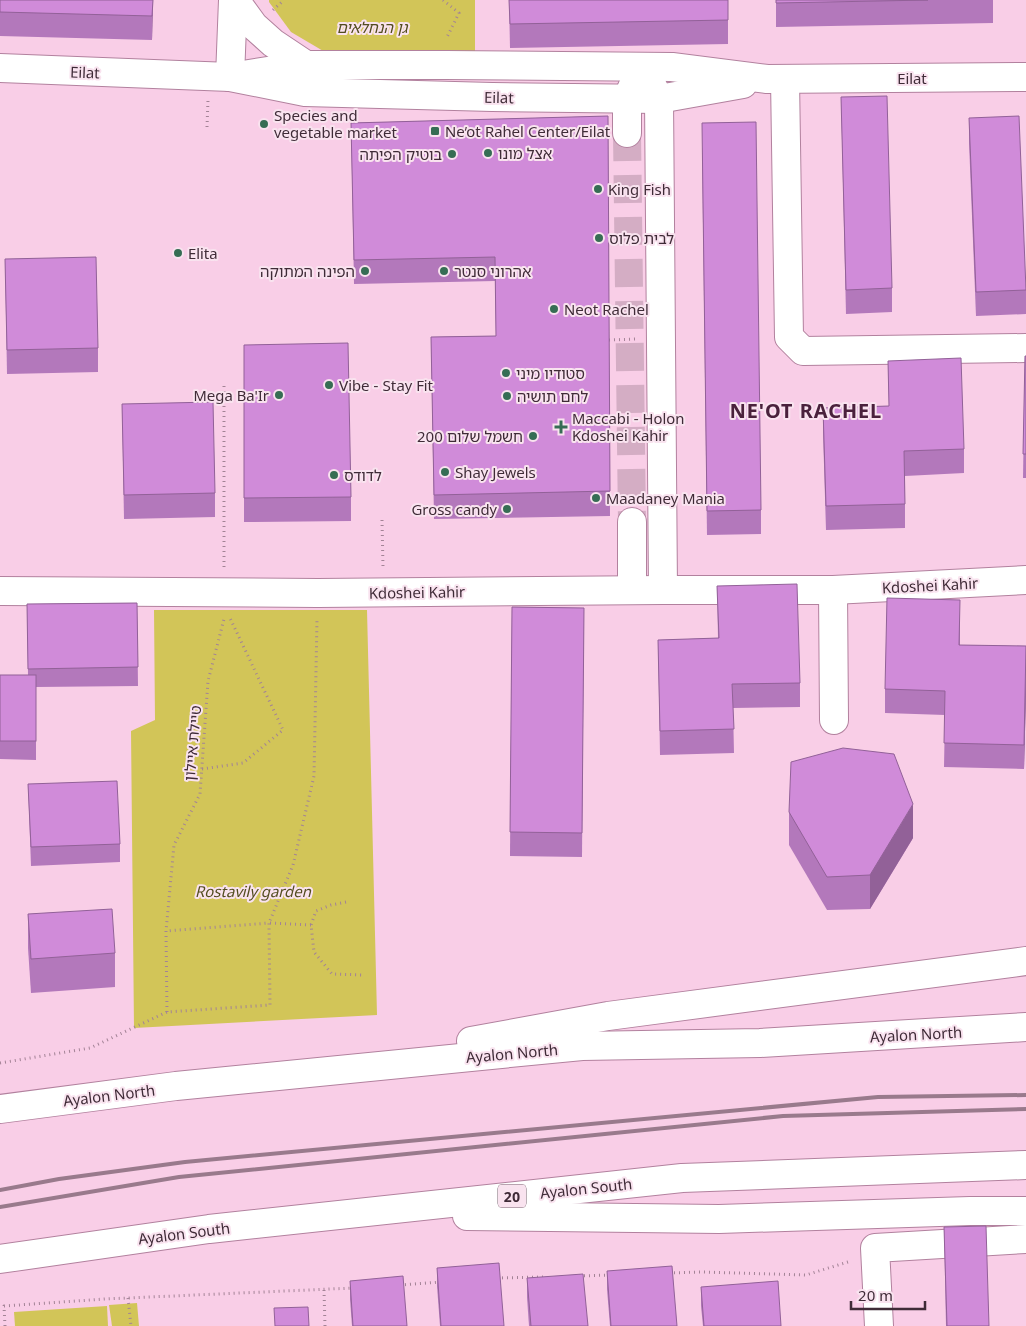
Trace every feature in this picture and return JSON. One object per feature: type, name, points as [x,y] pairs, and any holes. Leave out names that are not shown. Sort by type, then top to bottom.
[{"type":"main road","points":[[234,0],[254,26],[273,43],[306,65]]},
{"type":"main road","points":[[230,77],[234,0]]},
{"type":"main road","name":"Eilat","points":[[230,77],[306,65],[643,66],[672,67],[776,79],[1026,77]]},
{"type":"main road","points":[[627,133],[627,99],[643,66]]},
{"type":"main road","points":[[643,66],[659,99],[663,590]]},
{"type":"main road","name":"Eilat","points":[[0,68],[230,77],[305,92],[627,99],[659,99],[776,79]]},
{"type":"main road","points":[[776,79],[789,337],[803,351],[1026,348]]},
{"type":"main road","points":[[632,522],[632,590]]},
{"type":"main road","name":"Kdoshei Kahir","points":[[0,591],[226,601],[318,593],[833,590],[1026,580]]},
{"type":"main road","points":[[833,590],[834,720]]},
{"type":"main road","points":[[255,1080],[608,1016],[1026,961]]},
{"type":"main road","name":"Ayalon North","points":[[0,1109],[176,1086],[255,1080],[335,1070],[582,1046],[760,1043],[1026,1027]]},
{"type":"main road","name":"Ayalon South","points":[[0,1259],[199,1230],[682,1178],[1026,1165]]},
{"type":"main road","points":[[343,1214],[719,1220],[970,1211],[1026,1211]]},
{"type":"main road","points":[[879,1326],[875,1248],[1026,1239]]},
{"type":"path","points":[[443,0],[459,13],[444,43],[445,65]]},
{"type":"path","points":[[202,769],[243,763],[283,730],[226,601],[224,567],[224,386]]},
{"type":"path","points":[[382,520],[383,593]]},
{"type":"path","points":[[0,1063],[90,1048],[167,1012],[270,1005],[269,923],[293,865],[314,776],[318,593]]},
{"type":"path","name":"טיילת איילון","points":[[167,1012],[166,931],[174,845],[200,794],[208,681],[226,601]]},
{"type":"path","points":[[346,902],[331,905],[316,912],[311,925],[314,952],[332,974],[364,975]]},
{"type":"path","points":[[166,931],[269,923],[311,925]]},
{"type":"path","points":[[662,1274],[701,1272],[806,1275],[860,1258],[875,1248]]},
{"type":"path","points":[[575,1276],[614,1275]]},
{"type":"path","points":[[493,1278],[547,1277]]},
{"type":"path","points":[[392,1285],[447,1281]]},
{"type":"path","points":[[4,1326],[4,1306],[128,1298],[355,1288]]},
{"type":"path","points":[[324,1290],[325,1326]]},
{"type":"path","points":[[128,1298],[131,1326]]},
{"type":"green space","name":"גן הנחלאים","points":[[269,0],[475,0],[475,54],[330,55],[291,32]]},
{"type":"green space","name":"Rostavily garden","points":[[154,610],[367,610],[377,1015],[134,1028],[131,731],[155,720]]},
{"type":"green space","points":[[137,1303],[139,1326],[112,1326],[109,1305]]},
{"type":"green space","points":[[107,1306],[108,1326],[15,1326],[14,1312]]},
{"type":"building","points":[[0,0],[153,0],[152,16],[0,12]]},
{"type":"building","points":[[509,0],[728,0],[728,20],[510,24]]},
{"type":"building","points":[[776,0],[928,0],[776,3]]},
{"type":"building","points":[[887,96],[892,288],[846,290],[841,97]]},
{"type":"building","points":[[608,116],[610,491],[434,495],[431,337],[496,336],[495,257],[354,260],[351,123]]},
{"type":"building","points":[[1019,116],[1026,290],[976,292],[969,118]]},
{"type":"building","points":[[756,122],[761,510],[707,511],[702,123]]},
{"type":"building","points":[[96,257],[98,348],[7,350],[5,259]]},
{"type":"building","points":[[348,343],[351,497],[244,498],[244,345]]},
{"type":"building","points":[[1025,356],[1026,454],[1023,454]]},
{"type":"building","points":[[961,358],[964,449],[904,451],[905,504],[826,506],[823,408],[889,406],[888,361]]},
{"type":"building","points":[[213,402],[215,493],[124,495],[122,404]]},
{"type":"building","points":[[797,584],[800,683],[732,684],[734,729],[660,731],[658,640],[719,638],[717,586]]},
{"type":"building","points":[[887,598],[960,600],[959,645],[1026,646],[1024,745],[944,743],[945,691],[885,689]]},
{"type":"building","points":[[137,603],[138,667],[28,669],[27,604]]},
{"type":"building","points":[[512,607],[584,608],[582,833],[510,832]]},
{"type":"building","points":[[0,675],[36,675],[36,741],[0,741]]},
{"type":"building","points":[[843,748],[894,754],[913,804],[870,875],[827,877],[789,812],[791,762]]},
{"type":"building","points":[[117,781],[120,844],[31,847],[28,784]]},
{"type":"building","points":[[112,909],[115,953],[31,959],[28,914]]},
{"type":"building","points":[[986,1226],[989,1326],[947,1326],[944,1227]]},
{"type":"building","points":[[499,1263],[504,1326],[441,1326],[437,1268]]},
{"type":"building","points":[[672,1266],[677,1326],[611,1326],[607,1271]]},
{"type":"building","points":[[583,1274],[588,1326],[531,1326],[527,1278]]},
{"type":"building","points":[[403,1276],[407,1326],[353,1326],[350,1281]]},
{"type":"building","points":[[778,1281],[781,1326],[704,1326],[701,1287]]},
{"type":"building","points":[[308,1307],[309,1326],[275,1326],[274,1308]]},
{"type":"tunnel","points":[[627,133],[632,522]]},
{"type":"railway","points":[[0,1190],[59,1179],[185,1162],[878,1097],[1026,1095]]},
{"type":"railway","points":[[0,1207],[179,1177],[783,1116],[1026,1109]]},
{"type":"place","name":"Species and vegetable market","points":[[264,124]]},
{"type":"place","name":"Ne’ot Rahel Center/Eilat","points":[[435,131]]},
{"type":"place","name":"אצל מונו","points":[[488,153]]},
{"type":"place","name":"בוטיק הפיתה","points":[[452,154]]},
{"type":"place","name":"King Fish","points":[[598,189]]},
{"type":"place","name":"לבית פלוס","points":[[599,238]]},
{"type":"place","name":"Elita","points":[[178,253]]},
{"type":"place","name":"הפינה המתוקה","points":[[365,271]]},
{"type":"place","name":"אהרוני סנטר","points":[[444,271]]},
{"type":"place","name":"Neot Rachel","points":[[554,309]]},
{"type":"place","name":"סטודיו מיני","points":[[506,373]]},
{"type":"place","name":"Vibe - Stay Fit","points":[[329,385]]},
{"type":"place","name":"Mega Ba'Ir","points":[[279,395]]},
{"type":"place","name":"לחם תושיה","points":[[507,396]]},
{"type":"place","name":"Maccabi - Holon Kdoshei Kahir","points":[[561,427]]},
{"type":"place","name":"חשמל שלום 200","points":[[533,436]]},
{"type":"place","name":"Shay Jewels","points":[[445,472]]},
{"type":"place","name":"לדודס","points":[[334,475]]},
{"type":"place","name":"Maadaney Mania","points":[[596,498]]},
{"type":"place","name":"Gross candy","points":[[507,509]]},
{"type":"district","name":"NE'OT RACHEL","points":[[806,410]]}]
